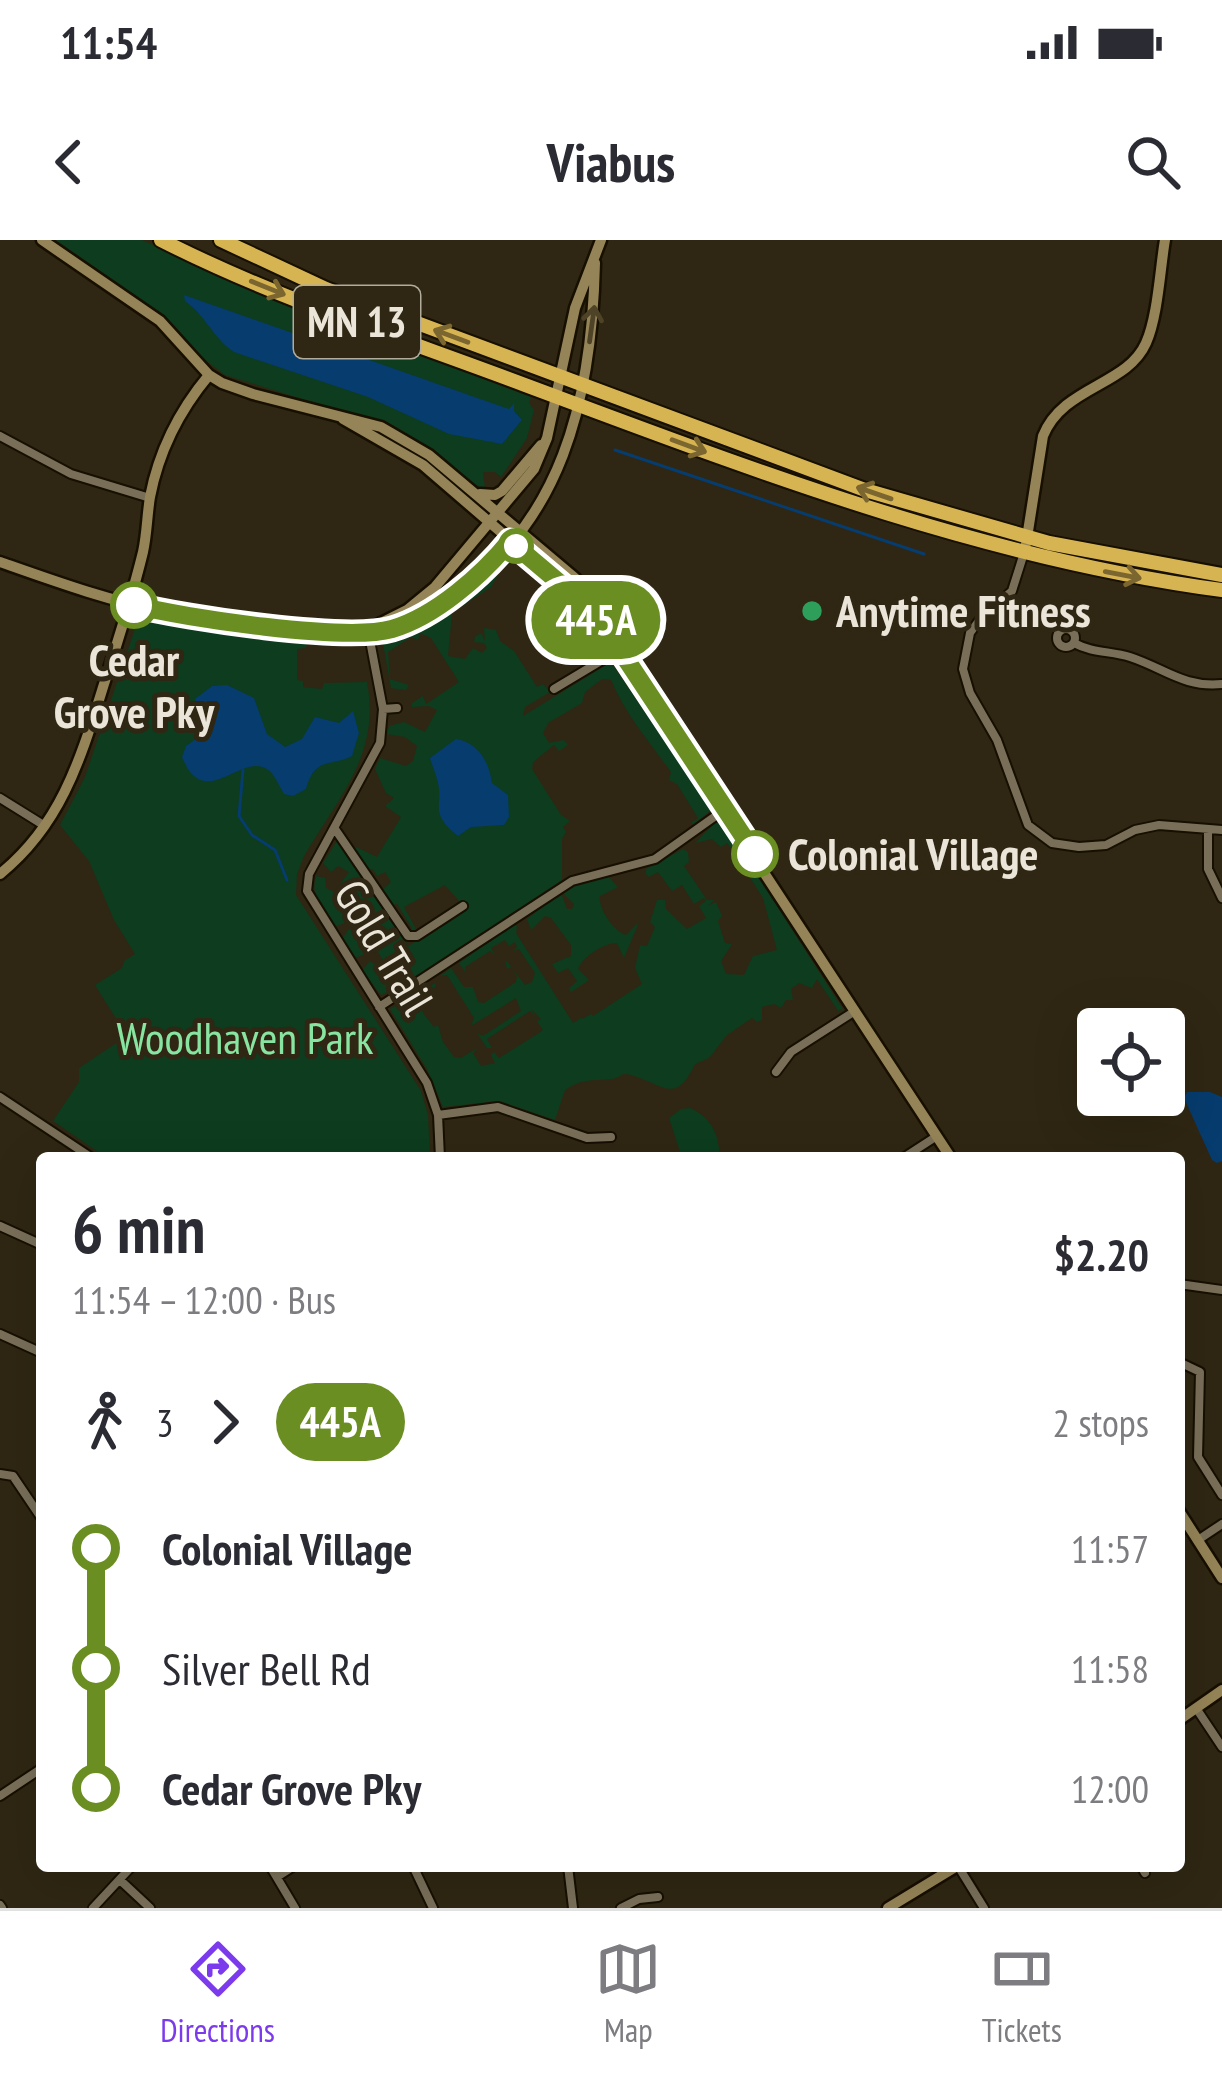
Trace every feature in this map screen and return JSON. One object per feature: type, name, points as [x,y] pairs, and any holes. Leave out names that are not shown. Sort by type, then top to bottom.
[{"type":"highway","name":"MN 13","points":[[161,240],[281,294],[825,495],[1025,545],[1222,575]]},
{"type":"highway","name":"MN 13","points":[[221,240],[307,282],[865,490],[1139,579],[1222,590]]},
{"type":"street","points":[[42,240],[160,321],[209,375],[237,389],[372,424],[405,439],[471,489],[510,541],[568,590],[620,650]]},
{"type":"street","points":[[368,630],[418,602],[526,483],[547,438],[575,308],[601,240]]},
{"type":"street","points":[[1166,240],[1146,343],[1131,363],[1064,404],[1050,419],[1012,590],[970,633],[963,663],[968,688],[997,740],[1024,820],[1048,842],[1106,845],[1152,826],[1222,830]]},
{"type":"street","points":[[0,562],[129,604],[200,618],[330,631],[396,627],[457,592],[510,541],[559,471],[579,405],[594,314],[595,263]]},
{"type":"street","points":[[0,874],[46,826],[77,770],[129,604],[144,547],[150,498],[170,432],[209,375]]},
{"type":"street","points":[[343,419],[520,529],[594,599],[620,650],[947,1152]]},
{"type":"street","points":[[0,436],[71,474],[150,498]]},
{"type":"street","points":[[471,489],[487,496],[502,491],[547,438]]},
{"type":"street","name":"Gold Trail","points":[[368,630],[383,710],[378,748],[308,878],[308,895],[425,1079],[438,1115],[440,1152]]},
{"type":"street","points":[[1074,643],[1131,657],[1186,683],[1222,684]]},
{"type":"street","points":[[554,689],[620,650]]},
{"type":"street","points":[[383,710],[397,708]]},
{"type":"street","points":[[0,797],[46,826]]},
{"type":"street","points":[[380,1007],[572,881],[655,859],[726,809]]},
{"type":"street","points":[[1208,829],[1208,868],[1222,898]]},
{"type":"street","points":[[334,830],[410,937],[463,906]]},
{"type":"street","points":[[776,1072],[791,1052],[856,1010]]},
{"type":"street","points":[[0,1097],[83,1152]]},
{"type":"street","points":[[438,1115],[503,1108],[586,1138],[611,1137]]},
{"type":"street","points":[[912,1152],[937,1136]]},
{"type":"street","points":[[0,1226],[36,1242]]},
{"type":"street","points":[[1185,1285],[1222,1290]]},
{"type":"street","points":[[0,1334],[36,1350]]},
{"type":"street","points":[[1185,1365],[1200,1372],[1198,1457],[1222,1495]]},
{"type":"street","points":[[4,1473],[36,1512]]},
{"type":"street","points":[[1185,1519],[1222,1577]]},
{"type":"street","points":[[1198,1540],[1222,1524]]},
{"type":"street","points":[[1185,1716],[1222,1690]]},
{"type":"street","points":[[1196,1708],[1222,1748]]},
{"type":"street","points":[[0,1796],[36,1772]]},
{"type":"street","points":[[93,1908],[127,1872]]},
{"type":"street","points":[[274,1872],[296,1908]]},
{"type":"street","points":[[277,1877],[285,1872]]},
{"type":"street","points":[[416,1872],[433,1908]]},
{"type":"street","points":[[568,1872],[574,1908]]},
{"type":"street","points":[[888,1908],[948,1872]]},
{"type":"street","points":[[962,1872],[984,1908]]},
{"type":"street","points":[[120,1880],[150,1908]]},
{"type":"street","points":[[621,1908],[639,1898],[658,1897]]},
{"type":"green space","points":[[56,240],[142,240],[262,295],[531,397],[534,410],[527,438],[501,477],[483,472],[485,489],[480,487],[374,421],[225,375],[167,318]]},
{"type":"green space","points":[[501,569],[491,587],[452,613],[448,656],[465,659],[473,648],[482,653],[487,648],[474,642],[475,637],[481,633],[485,641],[484,628],[496,630],[537,687],[543,684],[550,692],[525,707],[523,716],[611,662],[711,810],[691,823],[698,818],[677,784],[669,780],[671,772],[611,680],[602,679],[585,692],[582,703],[548,723],[543,733],[549,743],[564,740],[568,745],[559,751],[554,745],[533,762],[532,769],[561,815],[570,821],[563,827],[562,880],[414,979],[381,995],[362,970],[370,961],[377,966],[384,962],[371,940],[363,945],[366,954],[354,958],[342,939],[349,929],[357,935],[366,928],[353,908],[343,914],[345,923],[334,927],[316,897],[316,876],[325,878],[326,888],[339,894],[337,888],[349,872],[338,866],[331,872],[323,863],[337,841],[407,947],[466,909],[445,885],[404,907],[416,929],[411,934],[397,904],[391,905],[381,891],[391,882],[385,872],[377,876],[373,869],[364,869],[353,849],[377,857],[401,817],[385,806],[394,798],[386,793],[375,769],[380,758],[406,766],[413,761],[417,746],[405,737],[387,734],[389,726],[404,722],[425,732],[437,710],[412,707],[412,703],[423,696],[426,704],[459,682],[431,638],[420,633],[418,640],[411,637],[388,652],[390,679],[409,685],[406,690],[391,688],[383,643],[410,637],[409,633],[436,622],[435,618],[473,596]]},
{"type":"green space","name":"Woodhaven Park","points":[[144,619],[307,640],[306,648],[297,649],[297,680],[303,681],[303,687],[367,682],[370,707],[362,753],[304,856],[296,895],[421,1091],[430,1152],[98,1152],[53,1121],[79,1082],[79,1068],[127,1036],[95,985],[135,954],[114,920],[89,861],[60,825],[85,777],[136,626]]},
{"type":"green space","points":[[720,817],[844,1011],[839,1012],[817,979],[812,988],[799,983],[791,989],[793,1000],[786,1000],[781,1008],[774,1004],[762,1007],[762,1020],[752,1018],[727,1035],[709,1058],[695,1064],[681,1085],[667,1089],[625,1074],[582,1082],[565,1090],[555,1120],[499,1101],[443,1107],[427,1069],[390,1009],[435,983],[421,998],[423,1013],[434,1027],[438,1025],[454,1057],[477,1048],[473,1053],[481,1066],[495,1063],[494,1052],[499,1058],[539,1033],[543,1030],[537,1021],[541,1019],[531,1009],[536,1018],[530,1011],[487,1039],[492,1048],[487,1048],[477,1033],[483,1036],[521,1011],[516,998],[471,1026],[474,1018],[447,975],[440,976],[451,968],[464,987],[473,987],[478,1002],[484,1003],[516,982],[505,959],[525,985],[532,982],[535,973],[519,949],[513,951],[515,942],[509,946],[505,940],[491,948],[495,955],[490,951],[465,967],[466,973],[459,963],[512,925],[517,926],[516,933],[573,1023],[579,1016],[593,1016],[642,984],[635,968],[640,945],[647,946],[655,927],[650,922],[657,900],[665,900],[666,909],[687,929],[706,918],[699,906],[704,898],[694,904],[682,885],[672,891],[658,872],[646,874],[646,869],[683,849],[689,862],[684,866],[707,900],[714,900],[708,906],[716,902],[725,943],[732,944],[721,961],[726,974],[744,975],[753,956],[777,950],[763,898],[732,849],[712,839],[695,843]]},
{"type":"green space","points":[[608,876],[618,887],[600,896],[607,918],[626,935],[639,922],[624,958],[617,943],[594,951],[578,969],[589,980],[571,992],[569,988],[577,981],[568,968],[558,973],[552,964],[571,956],[571,945],[551,918],[545,916],[531,930],[527,919],[561,893],[567,909],[572,909],[574,904],[562,892]]},
{"type":"green space","points":[[690,1108],[704,1117],[713,1128],[719,1152],[680,1152],[669,1118]]},
{"type":"water","points":[[184,295],[509,409],[514,403],[522,420],[502,444],[449,434],[368,397],[234,352]]},
{"type":"water","points":[[227,685],[254,698],[267,734],[285,747],[302,739],[315,717],[339,723],[353,711],[359,733],[352,756],[319,767],[306,789],[293,796],[284,794],[270,771],[257,766],[212,781],[201,780],[182,757],[186,746],[211,728],[208,712],[195,699],[212,686]]},
{"type":"water","points":[[456,739],[477,749],[492,783],[508,795],[509,817],[504,825],[471,827],[458,836],[443,820],[430,758]]},
{"type":"water","points":[[1187,1092],[1222,1097],[1222,1161],[1212,1160],[1185,1100]]},
{"type":"waterway","points":[[615,450],[924,554]]},
{"type":"waterway","points":[[243,770],[239,816],[252,835],[275,850],[287,880]]},
{"type":"bus line","name":"445A","points":[[134,605],[200,618],[330,631],[386,630],[470,583],[510,541],[568,590],[620,650],[755,854]]},
{"type":"place","name":"Cedar Grove Pky","points":[[134,605]]},
{"type":"place","name":"Anytime Fitness","points":[[812,611]]},
{"type":"place","name":"Colonial Village","points":[[755,854]]}]
